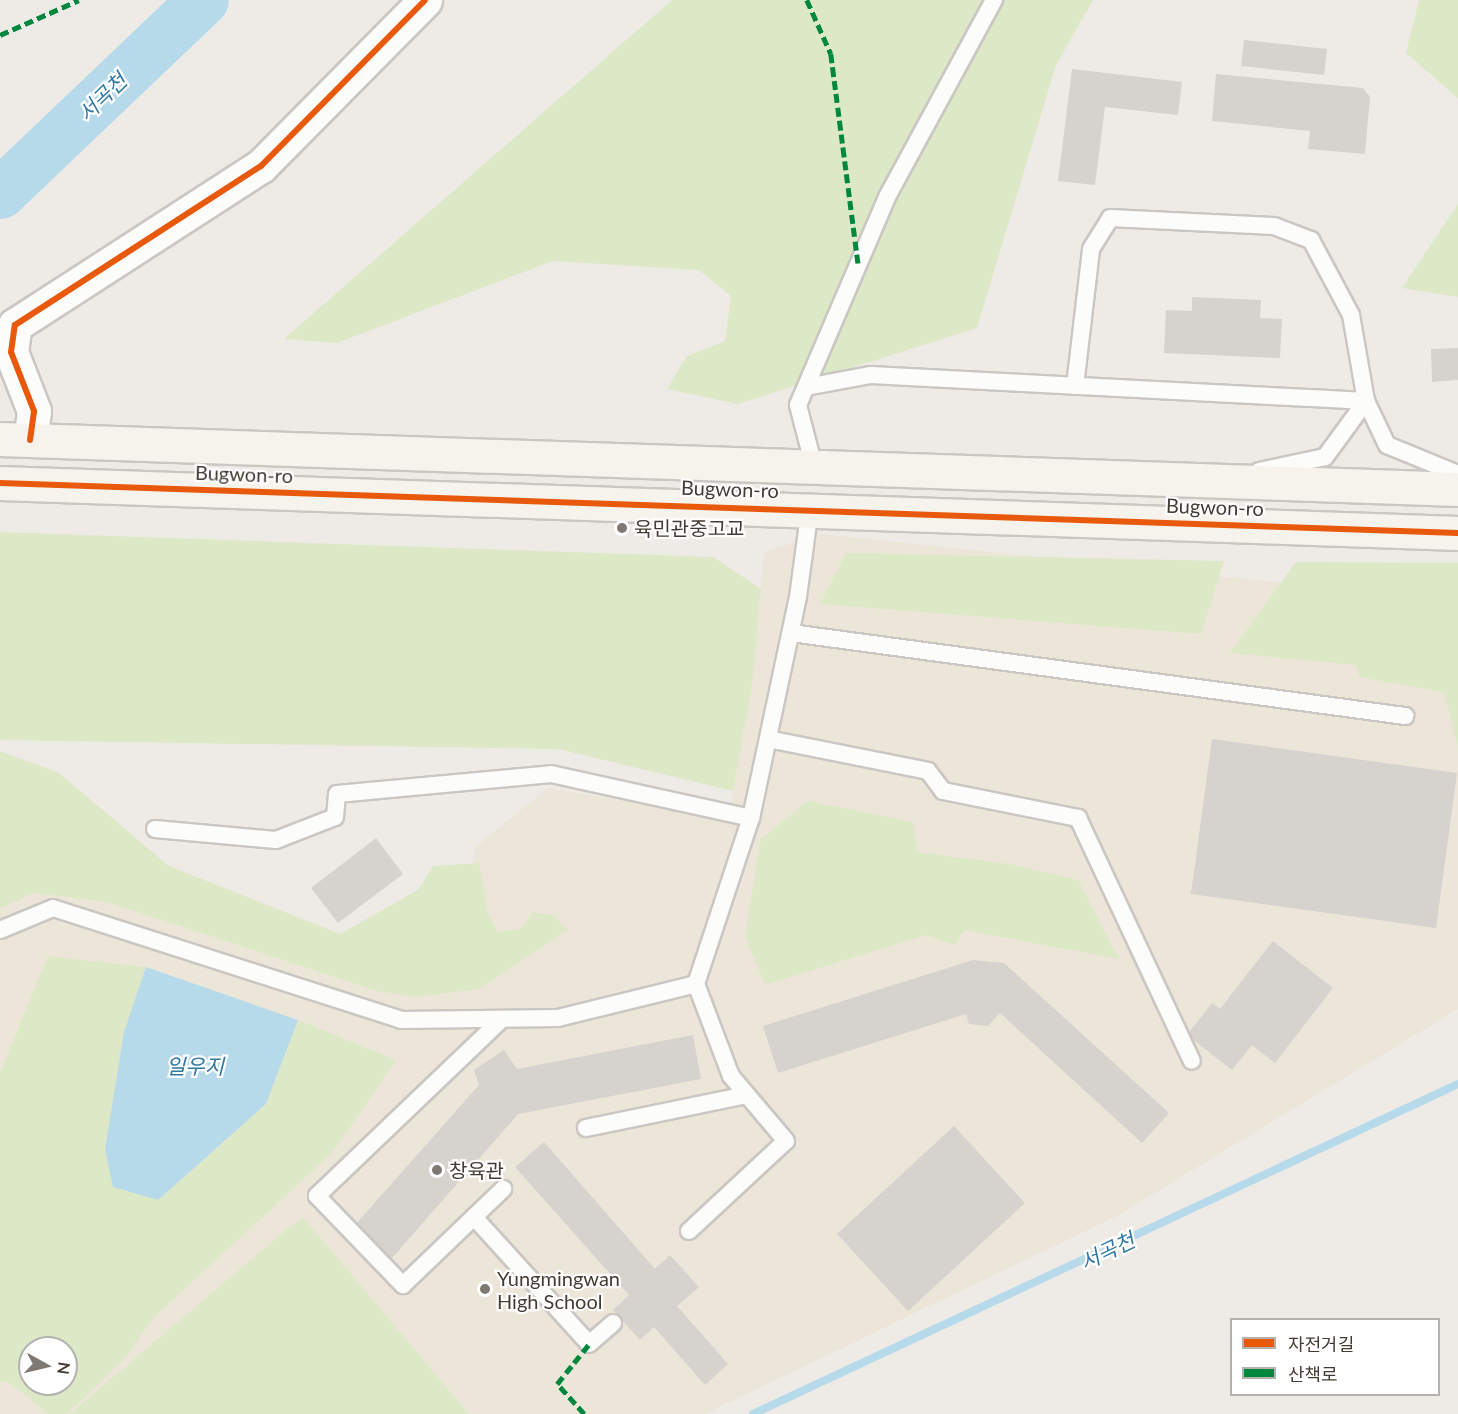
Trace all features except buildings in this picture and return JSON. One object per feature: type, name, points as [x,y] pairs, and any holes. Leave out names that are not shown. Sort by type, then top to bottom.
[{"type":"street","points":[[15,440],[34,411],[11,352],[15,325],[261,166],[425,0]]},
{"type":"street","name":"Bugwon-ro","points":[[15,440],[813,463],[1458,489]]},
{"type":"street","points":[[810,508],[813,463]]},
{"type":"street","name":"Bugwon-ro","points":[[0,483],[810,508],[1458,534]]},
{"type":"lane","points":[[813,463],[798,405],[887,197],[994,0]]},
{"type":"lane","points":[[1075,386],[1091,249],[1110,218],[1274,226],[1311,240],[1351,315],[1366,401],[1387,444],[1458,474]]},
{"type":"lane","points":[[806,387],[871,375],[1366,401]]},
{"type":"lane","points":[[1219,480],[1325,457],[1366,401]]},
{"type":"lane","points":[[689,1231],[786,1141],[731,1076],[696,984],[751,818],[791,633],[810,508]]},
{"type":"lane","points":[[791,633],[1405,716]]},
{"type":"lane","points":[[768,739],[928,771],[943,791],[1078,818],[1192,1061]]},
{"type":"lane","points":[[154,829],[276,840],[335,817],[337,794],[551,774],[751,818]]},
{"type":"lane","points":[[0,930],[53,908],[401,1020],[558,1018],[696,984]]},
{"type":"lane","points":[[502,1019],[317,1196],[403,1286],[503,1189]]},
{"type":"lane","points":[[586,1128],[747,1095]]},
{"type":"lane","points":[[474,1217],[589,1344],[612,1323]]},
{"type":"shaded area","points":[[821,534],[1458,601],[1458,1009],[1117,1216],[705,1414],[0,1414],[0,850],[367,960],[466,927],[475,847],[548,788],[728,818],[752,685],[764,552]]},
{"type":"green space","points":[[672,0],[1093,0],[1056,65],[977,328],[738,404],[667,389],[687,356],[725,341],[731,296],[699,270],[553,261],[337,343],[284,339]]},
{"type":"green space","points":[[1419,0],[1458,0],[1458,98],[1406,53]]},
{"type":"green space","points":[[1458,204],[1458,297],[1402,288]]},
{"type":"green space","points":[[0,532],[713,557],[761,589],[752,685],[733,791],[558,749],[0,740]]},
{"type":"green space","points":[[846,553],[1224,561],[1201,634],[820,604]]},
{"type":"green space","points":[[1296,562],[1458,563],[1458,746],[1444,692],[1359,677],[1356,665],[1230,653]]},
{"type":"green space","points":[[0,751],[59,773],[169,866],[340,934],[418,890],[433,866],[479,863],[489,916],[498,932],[522,928],[533,912],[554,915],[567,930],[479,989],[415,997],[377,991],[107,902],[34,893],[0,908]]},
{"type":"green space","points":[[808,801],[913,822],[917,852],[1010,864],[1078,880],[1119,959],[964,930],[955,945],[926,935],[765,985],[745,936],[761,839]]},
{"type":"green space","points":[[48,956],[146,967],[124,1032],[105,1148],[114,1187],[158,1200],[266,1105],[298,1020],[396,1060],[333,1152],[154,1317],[126,1357],[67,1414],[48,1414],[27,1396],[78,1396],[78,1336],[18,1336],[18,1389],[11,1383],[0,1381],[0,1073]]},
{"type":"green space","points":[[303,1217],[469,1414],[70,1414],[287,1229]]},
{"type":"water","name":"일우지","points":[[146,967],[298,1020],[266,1104],[158,1200],[113,1187],[105,1149],[124,1032]]},
{"type":"waterway","name":"서곡천","points":[[0,193],[203,0]]},
{"type":"waterway","name":"서곡천","points":[[753,1414],[1458,1084]]},
{"type":"marked path","points":[[0,35],[79,0]]},
{"type":"marked path","points":[[807,0],[831,54],[858,263]]},
{"type":"marked path","points":[[584,1414],[557,1384],[589,1344]]},
{"type":"cycle path","points":[[30,440],[34,411],[11,352],[15,325],[261,166],[425,0]]},
{"type":"cycle path","points":[[0,483],[1458,533]]},
{"type":"place","name":"육민관중고교","points":[[622,528]]},
{"type":"place","name":"창육관","points":[[437,1170]]},
{"type":"place","name":"Yungmingwan High School","points":[[485,1289]]}]
